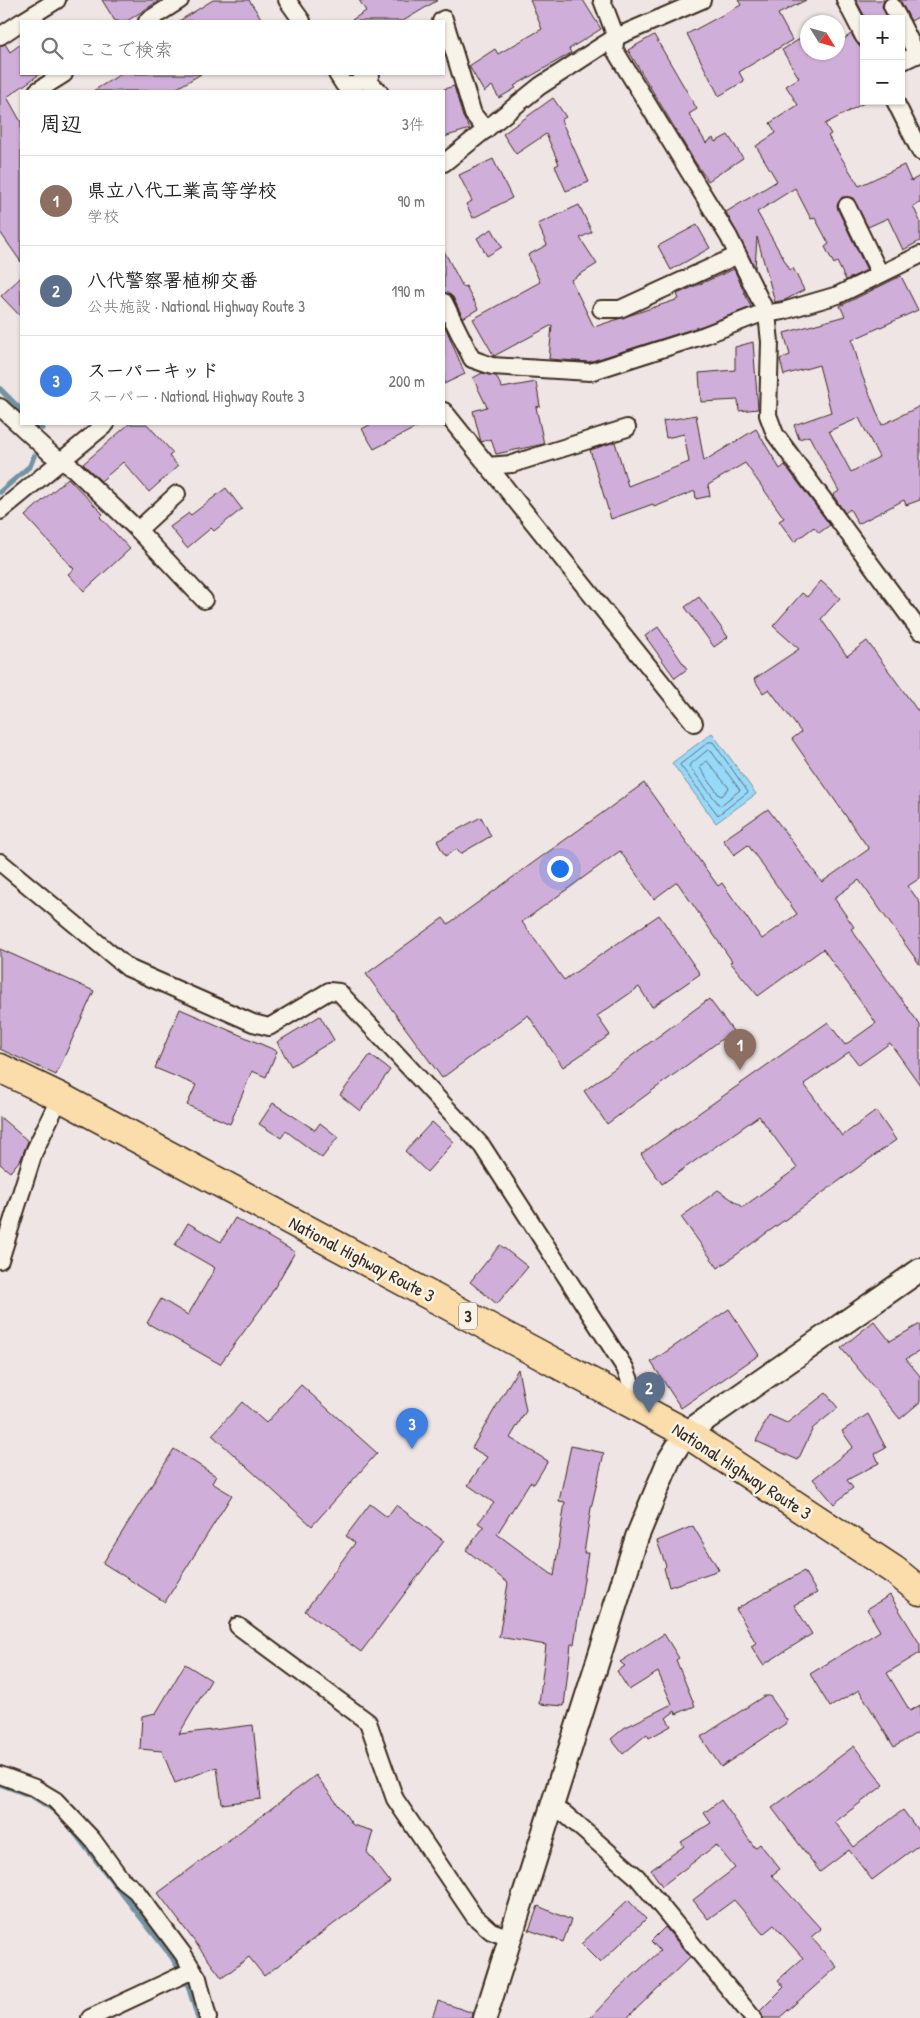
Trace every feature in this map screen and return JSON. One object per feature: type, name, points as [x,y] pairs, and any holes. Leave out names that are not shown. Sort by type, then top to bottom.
[{"type":"highway","name":"National Highway Route 3","points":[[0,1068],[60,1098],[686,1433],[894,1570],[920,1591]]},
{"type":"street","points":[[25,20],[57,0]]},
{"type":"street","points":[[149,20],[180,0]]},
{"type":"street","points":[[287,0],[301,20]]},
{"type":"street","points":[[602,0],[616,37],[614,49],[729,237],[767,314],[770,342],[768,415],[776,434],[920,631]]},
{"type":"street","points":[[445,162],[540,86],[616,37],[702,0]]},
{"type":"street","points":[[846,0],[860,29]]},
{"type":"street","points":[[445,22],[473,114],[486,130]]},
{"type":"street","points":[[0,36],[20,23]]},
{"type":"street","points":[[905,30],[918,54],[905,60]]},
{"type":"street","points":[[39,90],[62,75]]},
{"type":"street","points":[[338,75],[344,85],[355,85],[367,77],[378,90]]},
{"type":"street","points":[[897,105],[920,150]]},
{"type":"street","points":[[847,206],[880,274]]},
{"type":"street","points":[[601,310],[620,309],[738,255]]},
{"type":"street","points":[[445,304],[472,360],[492,366],[590,372],[705,335],[757,315],[838,295],[920,255]]},
{"type":"street","points":[[0,407],[50,453],[74,469],[138,530],[204,600]]},
{"type":"street","points":[[445,412],[694,723]]},
{"type":"street","points":[[0,511],[105,425]]},
{"type":"street","points":[[487,466],[512,464],[627,428]]},
{"type":"street","points":[[138,530],[177,494]]},
{"type":"street","points":[[0,862],[128,968],[253,1023],[269,1027],[329,991],[339,992],[482,1146],[625,1368],[633,1388],[631,1404]]},
{"type":"street","points":[[0,1260],[34,1152],[60,1098]]},
{"type":"street","points":[[485,2018],[637,1537],[669,1460],[686,1433],[920,1270]]},
{"type":"street","points":[[238,1626],[368,1722],[395,1800],[474,1916],[491,1931],[510,1938]]},
{"type":"street","points":[[0,1775],[35,1788],[55,1800],[92,1839],[121,1879],[136,1891],[193,1970],[198,1978],[208,2018]]},
{"type":"street","points":[[551,1808],[565,1814],[636,1877],[753,2018]]},
{"type":"street","points":[[90,2018],[193,1970]]},
{"type":"water","points":[[712,733],[756,794],[716,823],[672,763]]},
{"type":"building","points":[[102,0],[160,0],[129,20],[114,20]]},
{"type":"building","points":[[213,0],[249,0],[262,20],[181,20]]},
{"type":"building","points":[[359,0],[438,0],[405,20],[352,20],[366,11]]},
{"type":"building","points":[[530,0],[583,0],[601,29],[569,49],[571,53],[514,86],[516,88],[499,98],[492,86],[484,92],[469,66],[495,49],[498,54],[542,29]]},
{"type":"building","points":[[738,0],[806,0],[778,14],[792,40],[739,72],[744,81],[719,96],[687,34],[741,5]]},
{"type":"building","points":[[856,0],[884,0],[882,6],[886,15],[864,15]]},
{"type":"building","points":[[900,0],[920,0],[920,16],[911,21]]},
{"type":"building","points":[[851,34],[860,47],[860,105],[825,124],[831,134],[828,136],[859,186],[904,165],[911,181],[920,176],[920,203],[913,206],[920,221],[920,241],[903,250],[888,218],[868,227],[853,198],[842,197],[837,205],[838,210],[867,270],[846,280],[837,262],[834,264],[825,247],[829,244],[815,218],[811,219],[795,188],[757,212],[790,270],[793,268],[804,290],[785,300],[775,302],[757,237],[755,268],[726,212],[777,181],[756,146],[776,133],[770,123],[798,105],[786,86],[799,78],[782,50],[800,39],[800,60],[845,60],[845,38]]},
{"type":"building","points":[[654,35],[697,109],[689,114],[706,143],[713,138],[715,142],[728,135],[743,158],[708,181],[628,50]]},
{"type":"building","points":[[5,44],[10,52],[20,45],[20,75],[39,75],[7,97],[20,120],[20,261],[0,232],[0,46]]},
{"type":"building","points":[[119,75],[199,75],[174,90],[95,90]]},
{"type":"building","points":[[454,86],[463,117],[470,129],[445,137],[444,89]]},
{"type":"building","points":[[553,98],[566,117],[561,120],[589,182],[566,191],[555,166],[559,164],[546,134],[516,154],[503,134]]},
{"type":"building","points":[[493,159],[512,198],[473,218],[466,204],[472,201],[459,175]]},
{"type":"building","points":[[579,205],[592,232],[580,238],[597,264],[571,280],[594,327],[679,299],[677,294],[734,269],[751,307],[702,326],[589,362],[549,359],[552,325],[494,356],[473,319],[540,282],[528,255],[547,245],[538,224]]},
{"type":"building","points":[[697,225],[710,248],[671,270],[658,246]]},
{"type":"building","points":[[492,229],[502,247],[487,256],[477,238]]},
{"type":"building","points":[[445,253],[463,287],[466,286],[478,309],[463,318],[453,297],[445,293]]},
{"type":"building","points":[[901,276],[918,310],[852,340],[862,375],[882,425],[920,406],[920,500],[906,505],[904,500],[858,524],[850,509],[845,513],[833,495],[839,491],[809,436],[799,439],[794,425],[831,412],[819,365],[784,375],[780,359],[790,355],[784,333],[845,316],[840,306]],"holes":[[[859,418],[879,457],[851,472],[829,431]]]},
{"type":"building","points":[[20,278],[20,316],[1,296]]},
{"type":"building","points":[[445,326],[465,374],[445,384]]},
{"type":"building","points":[[753,342],[758,409],[739,411],[738,400],[701,402],[699,373],[735,370],[735,347]]},
{"type":"building","points":[[482,373],[496,376],[502,388],[536,382],[540,406],[536,407],[544,444],[496,454],[491,439],[481,442],[473,411],[487,407],[473,378]]},
{"type":"building","points":[[696,415],[704,461],[756,429],[780,469],[785,465],[830,525],[819,533],[814,527],[794,542],[779,521],[784,518],[745,463],[708,485],[710,496],[696,499],[695,491],[654,507],[653,504],[611,519],[590,450],[615,442],[628,486],[689,462],[684,434],[666,438],[663,421]]},
{"type":"building","points":[[128,425],[148,425],[173,453],[169,456],[178,466],[149,492],[123,462],[101,481],[83,464]]},
{"type":"building","points":[[369,425],[421,425],[374,449],[362,429]]},
{"type":"building","points":[[68,478],[103,514],[100,517],[130,549],[84,591],[68,574],[74,569],[25,516]]},
{"type":"building","points":[[226,488],[242,509],[214,531],[211,528],[187,548],[170,527],[189,513],[191,515]]},
{"type":"building","points":[[821,581],[840,598],[821,619],[847,656],[867,641],[920,714],[920,878],[908,886],[920,903],[920,965],[859,880],[834,898],[854,927],[851,929],[920,1025],[920,1085],[890,1043],[859,1065],[849,1052],[804,1084],[842,1136],[876,1111],[896,1140],[718,1268],[681,1217],[718,1190],[743,1207],[797,1168],[759,1116],[662,1184],[641,1154],[828,1022],[845,1045],[876,1023],[823,949],[758,996],[730,962],[732,961],[677,882],[654,899],[620,851],[522,922],[564,980],[659,915],[700,974],[652,1007],[639,987],[597,1016],[610,1035],[563,1067],[528,1015],[442,1078],[366,974],[443,918],[448,924],[644,783],[718,886],[722,883],[762,939],[797,914],[748,845],[734,855],[723,840],[768,809],[822,882],[869,849],[792,739],[801,732],[769,689],[763,693],[754,679],[799,649],[773,626],[802,593],[807,597]]},
{"type":"building","points":[[699,597],[728,637],[714,647],[685,607]]},
{"type":"building","points":[[658,627],[687,669],[675,678],[645,636]]},
{"type":"building","points":[[481,817],[491,836],[460,854],[457,849],[445,856],[437,841]]},
{"type":"building","points":[[0,949],[94,991],[56,1075],[0,1049]]},
{"type":"building","points":[[709,999],[733,1031],[607,1124],[584,1091]]},
{"type":"building","points":[[180,1009],[277,1051],[266,1077],[252,1071],[230,1124],[187,1105],[196,1085],[155,1068]]},
{"type":"building","points":[[320,1016],[334,1040],[291,1066],[277,1042]]},
{"type":"building","points":[[370,1055],[390,1070],[360,1111],[340,1095]]},
{"type":"building","points":[[273,1103],[315,1130],[320,1123],[338,1137],[322,1158],[286,1131],[281,1138],[259,1124]]},
{"type":"building","points":[[0,1117],[28,1141],[21,1159],[10,1172],[0,1164]]},
{"type":"building","points":[[432,1122],[454,1142],[427,1172],[405,1151]]},
{"type":"building","points":[[235,1218],[295,1252],[268,1299],[220,1364],[147,1323],[161,1299],[188,1315],[215,1268],[175,1245],[188,1223],[221,1242]]},
{"type":"building","points":[[500,1245],[528,1267],[497,1304],[470,1282]]},
{"type":"building","points":[[729,1309],[759,1355],[681,1408],[651,1362]]},
{"type":"building","points":[[874,1321],[890,1341],[920,1324],[920,1351],[906,1359],[920,1376],[920,1402],[900,1419],[841,1348]]},
{"type":"building","points":[[518,1369],[526,1411],[510,1438],[548,1461],[534,1484],[530,1482],[497,1534],[554,1576],[565,1502],[559,1501],[571,1446],[604,1453],[591,1508],[584,1553],[588,1553],[574,1644],[571,1644],[564,1706],[539,1704],[546,1645],[499,1637],[508,1583],[466,1550],[484,1527],[478,1523],[494,1503],[468,1485],[487,1457],[472,1448]]},
{"type":"building","points":[[301,1385],[377,1453],[312,1526],[212,1435],[242,1402],[266,1423]]},
{"type":"building","points":[[826,1393],[838,1408],[813,1428],[798,1460],[756,1441],[769,1415],[787,1423]]},
{"type":"building","points":[[868,1414],[886,1448],[875,1454],[879,1463],[847,1480],[853,1488],[834,1504],[813,1479],[853,1447],[842,1431]]},
{"type":"building","points":[[174,1449],[216,1476],[212,1483],[232,1495],[165,1602],[103,1563]]},
{"type":"building","points":[[370,1504],[387,1517],[396,1505],[444,1541],[361,1652],[305,1611],[355,1543],[346,1536]]},
{"type":"building","points":[[693,1526],[719,1570],[669,1587],[664,1568],[666,1566],[657,1541]]},
{"type":"building","points":[[804,1571],[817,1593],[794,1605],[812,1634],[763,1665],[751,1646],[756,1643],[736,1609]]},
{"type":"building","points":[[890,1595],[920,1644],[920,1653],[887,1673],[910,1711],[920,1705],[920,1731],[894,1747],[859,1690],[830,1707],[810,1674],[880,1631],[867,1609]]},
{"type":"building","points":[[664,1634],[679,1658],[676,1660],[695,1706],[676,1714],[675,1711],[666,1718],[671,1726],[649,1738],[647,1734],[623,1754],[611,1739],[624,1728],[672,1704],[658,1672],[629,1690],[617,1671],[625,1666],[620,1662]]},
{"type":"building","points":[[185,1664],[211,1680],[179,1734],[253,1725],[261,1799],[222,1804],[217,1767],[175,1783],[162,1751],[140,1749],[142,1716],[156,1713]]},
{"type":"building","points":[[764,1696],[770,1696],[788,1722],[721,1767],[701,1737]]},
{"type":"building","points":[[854,1746],[884,1785],[835,1822],[854,1847],[903,1810],[920,1833],[920,1844],[872,1880],[849,1850],[820,1872],[772,1808]]},
{"type":"building","points":[[316,1775],[353,1825],[373,1831],[367,1852],[390,1882],[264,1976],[249,1957],[222,1978],[158,1893]]},
{"type":"building","points":[[721,1800],[755,1848],[760,1844],[780,1869],[772,1875],[821,1929],[811,1937],[837,1967],[779,2018],[763,2018],[760,2011],[784,1987],[778,1980],[803,1958],[774,1925],[763,1934],[734,1900],[708,1919],[693,1900],[735,1868],[716,1845],[662,1886],[651,1870],[684,1846],[681,1842],[711,1823],[704,1813]]},
{"type":"building","points":[[628,1900],[646,1919],[600,1963],[581,1944]]},
{"type":"building","points":[[538,1906],[571,1920],[563,1942],[529,1930]]},
{"type":"building","points":[[665,1927],[690,1957],[627,2018],[590,2018],[618,1989],[660,1951],[651,1941]]},
{"type":"building","points":[[438,2001],[473,2013],[472,2018],[432,2018]]},
{"type":"waterway","points":[[0,389],[20,409]]},
{"type":"waterway","points":[[38,425],[42,428]]},
{"type":"waterway","points":[[0,492],[30,466],[34,456]]},
{"type":"waterway","points":[[0,1784],[32,1796],[57,1812]]},
{"type":"waterway","points":[[71,1828],[172,1957],[188,1985],[198,2018]]},
{"type":"place","name":"県立八代工業高等学校","points":[[740,1070]]},
{"type":"place","name":"八代警察署植柳交番","points":[[649,1413]]},
{"type":"place","name":"スーパーキッド","points":[[412,1449]]}]
